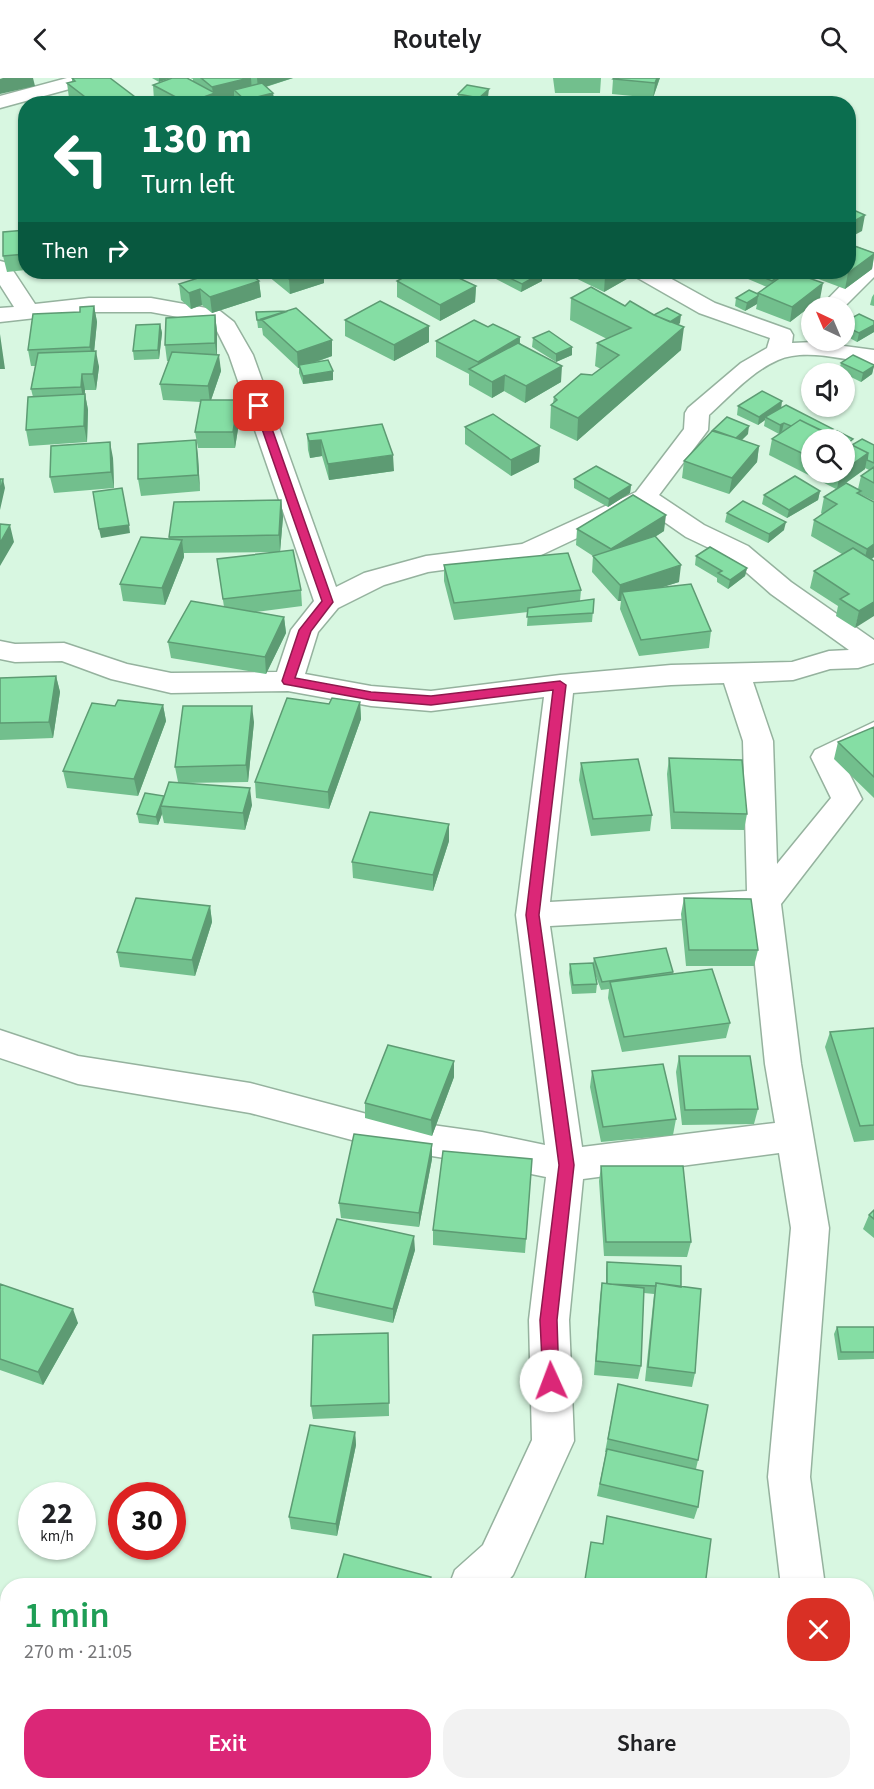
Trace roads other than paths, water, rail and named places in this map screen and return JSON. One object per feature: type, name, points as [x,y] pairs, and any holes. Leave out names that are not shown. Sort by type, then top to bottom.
[{"type":"street","points":[[22,96],[88,78]]},
{"type":"street","points":[[0,102],[18,97]]},
{"type":"street","points":[[841,297],[874,265]]},
{"type":"street","points":[[0,268],[28,312]]},
{"type":"street","points":[[656,279],[707,308],[782,335],[778,352]]},
{"type":"street","points":[[0,315],[89,305],[151,305],[212,316],[226,327],[241,355],[298,524],[328,602]]},
{"type":"street","points":[[288,681],[305,630],[328,602],[374,579],[426,564],[528,551],[645,497],[667,465],[696,430],[697,413],[758,361],[778,352],[801,333]]},
{"type":"street","points":[[778,352],[810,350],[874,357]]},
{"type":"street","points":[[645,497],[695,531],[739,552],[870,660]]},
{"type":"street","points":[[0,650],[15,653],[64,652],[121,672],[171,683],[288,681],[371,696],[431,700],[672,675],[793,670],[829,660],[870,660]]},
{"type":"street","points":[[736,674],[758,741],[761,872],[764,902],[783,1064],[810,1228],[789,1477],[802,1578]]},
{"type":"street","points":[[479,1578],[498,1560],[553,1441],[549,1320],[566,1165],[532,915],[560,685]]},
{"type":"street","points":[[532,915],[764,902],[847,799],[825,757],[874,732]]},
{"type":"street","points":[[0,1044],[78,1070],[250,1098],[382,1133],[482,1148],[566,1165],[794,1136]]}]
